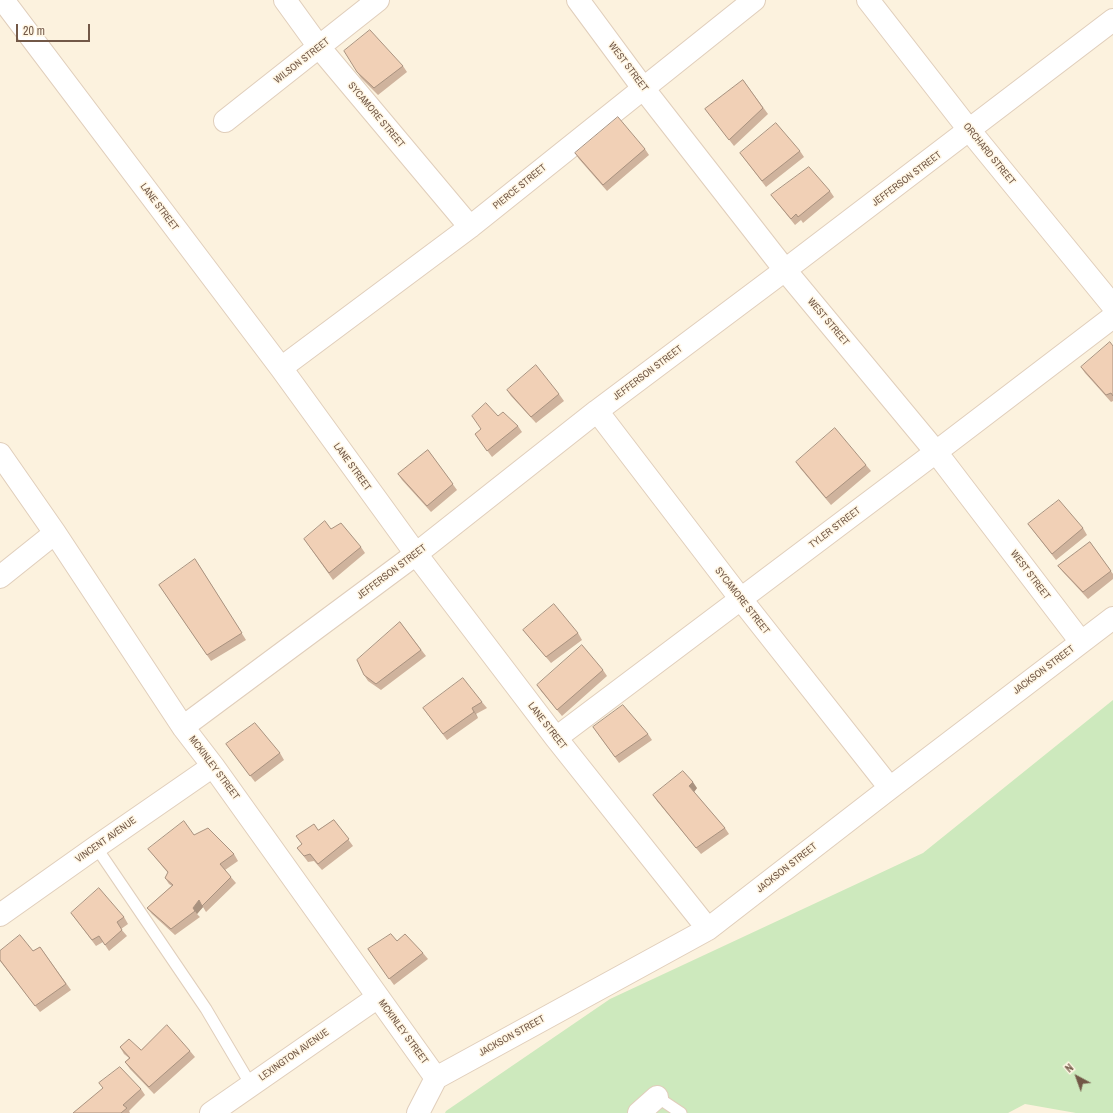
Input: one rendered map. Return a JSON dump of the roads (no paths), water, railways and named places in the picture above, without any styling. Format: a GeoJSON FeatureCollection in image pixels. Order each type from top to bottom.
{"type":"FeatureCollection","features":[{"type":"Feature","properties":{"kind":"street","name":"LANE STREET"},"geometry":{"type":"LineString","coordinates":[[3,0],[281,368],[416,554],[556,738],[708,929]]}},
{"type":"Feature","properties":{"kind":"street","name":"SYCAMORE STREET"},"geometry":{"type":"LineString","coordinates":[[285,0],[319,47],[470,227]]}},
{"type":"Feature","properties":{"kind":"street","name":"WILSON STREET"},"geometry":{"type":"LineString","coordinates":[[225,121],[378,0]]}},
{"type":"Feature","properties":{"kind":"street","name":"WEST STREET"},"geometry":{"type":"LineString","coordinates":[[578,0],[643,88],[785,270],[936,452],[1081,642]]}},
{"type":"Feature","properties":{"kind":"street","name":"PIERCE STREET"},"geometry":{"type":"LineString","coordinates":[[281,368],[470,227],[754,0]]}},
{"type":"Feature","properties":{"kind":"street","name":"ORCHARD STREET"},"geometry":{"type":"LineString","coordinates":[[868,0],[970,131],[1113,306]]}},
{"type":"Feature","properties":{"kind":"street","name":"JEFFERSON STREET"},"geometry":{"type":"LineString","coordinates":[[183,727],[416,554],[597,411],[970,131],[1113,20]]}},
{"type":"Feature","properties":{"kind":"street","name":"TYLER STREET"},"geometry":{"type":"LineString","coordinates":[[556,738],[1113,317]]}},
{"type":"Feature","properties":{"kind":"street","name":"SYCAMORE STREET"},"geometry":{"type":"LineString","coordinates":[[597,411],[740,598],[890,788]]}},
{"type":"Feature","properties":{"kind":"street","name":"MCKINLEY STREET"},"geometry":{"type":"LineString","coordinates":[[0,454],[55,533],[183,727],[213,766],[436,1078]]}},
{"type":"Feature","properties":{"kind":"street"},"geometry":{"type":"LineString","coordinates":[[0,576],[55,533]]}},
{"type":"Feature","properties":{"kind":"street","name":"JACKSON STREET"},"geometry":{"type":"LineString","coordinates":[[436,1078],[708,929],[1113,618]]}},
{"type":"Feature","properties":{"kind":"street","name":"VINCENT AVENUE"},"geometry":{"type":"LineString","coordinates":[[0,915],[213,766]]}},
{"type":"Feature","properties":{"kind":"street","name":"LEXINGTON AVENUE"},"geometry":{"type":"LineString","coordinates":[[211,1113],[378,997]]}},
{"type":"Feature","properties":{"kind":"street"},"geometry":{"type":"LineString","coordinates":[[418,1113],[436,1078]]}},
{"type":"Feature","properties":{"kind":"street"},"geometry":{"type":"LineString","coordinates":[[639,1113],[658,1097]]}},
{"type":"Feature","properties":{"kind":"lane"},"geometry":{"type":"LineString","coordinates":[[96,847],[206,1009],[251,1085]]}},
{"type":"Feature","properties":{"kind":"lane"},"geometry":{"type":"LineString","coordinates":[[658,1097],[681,1113]]}}]}
